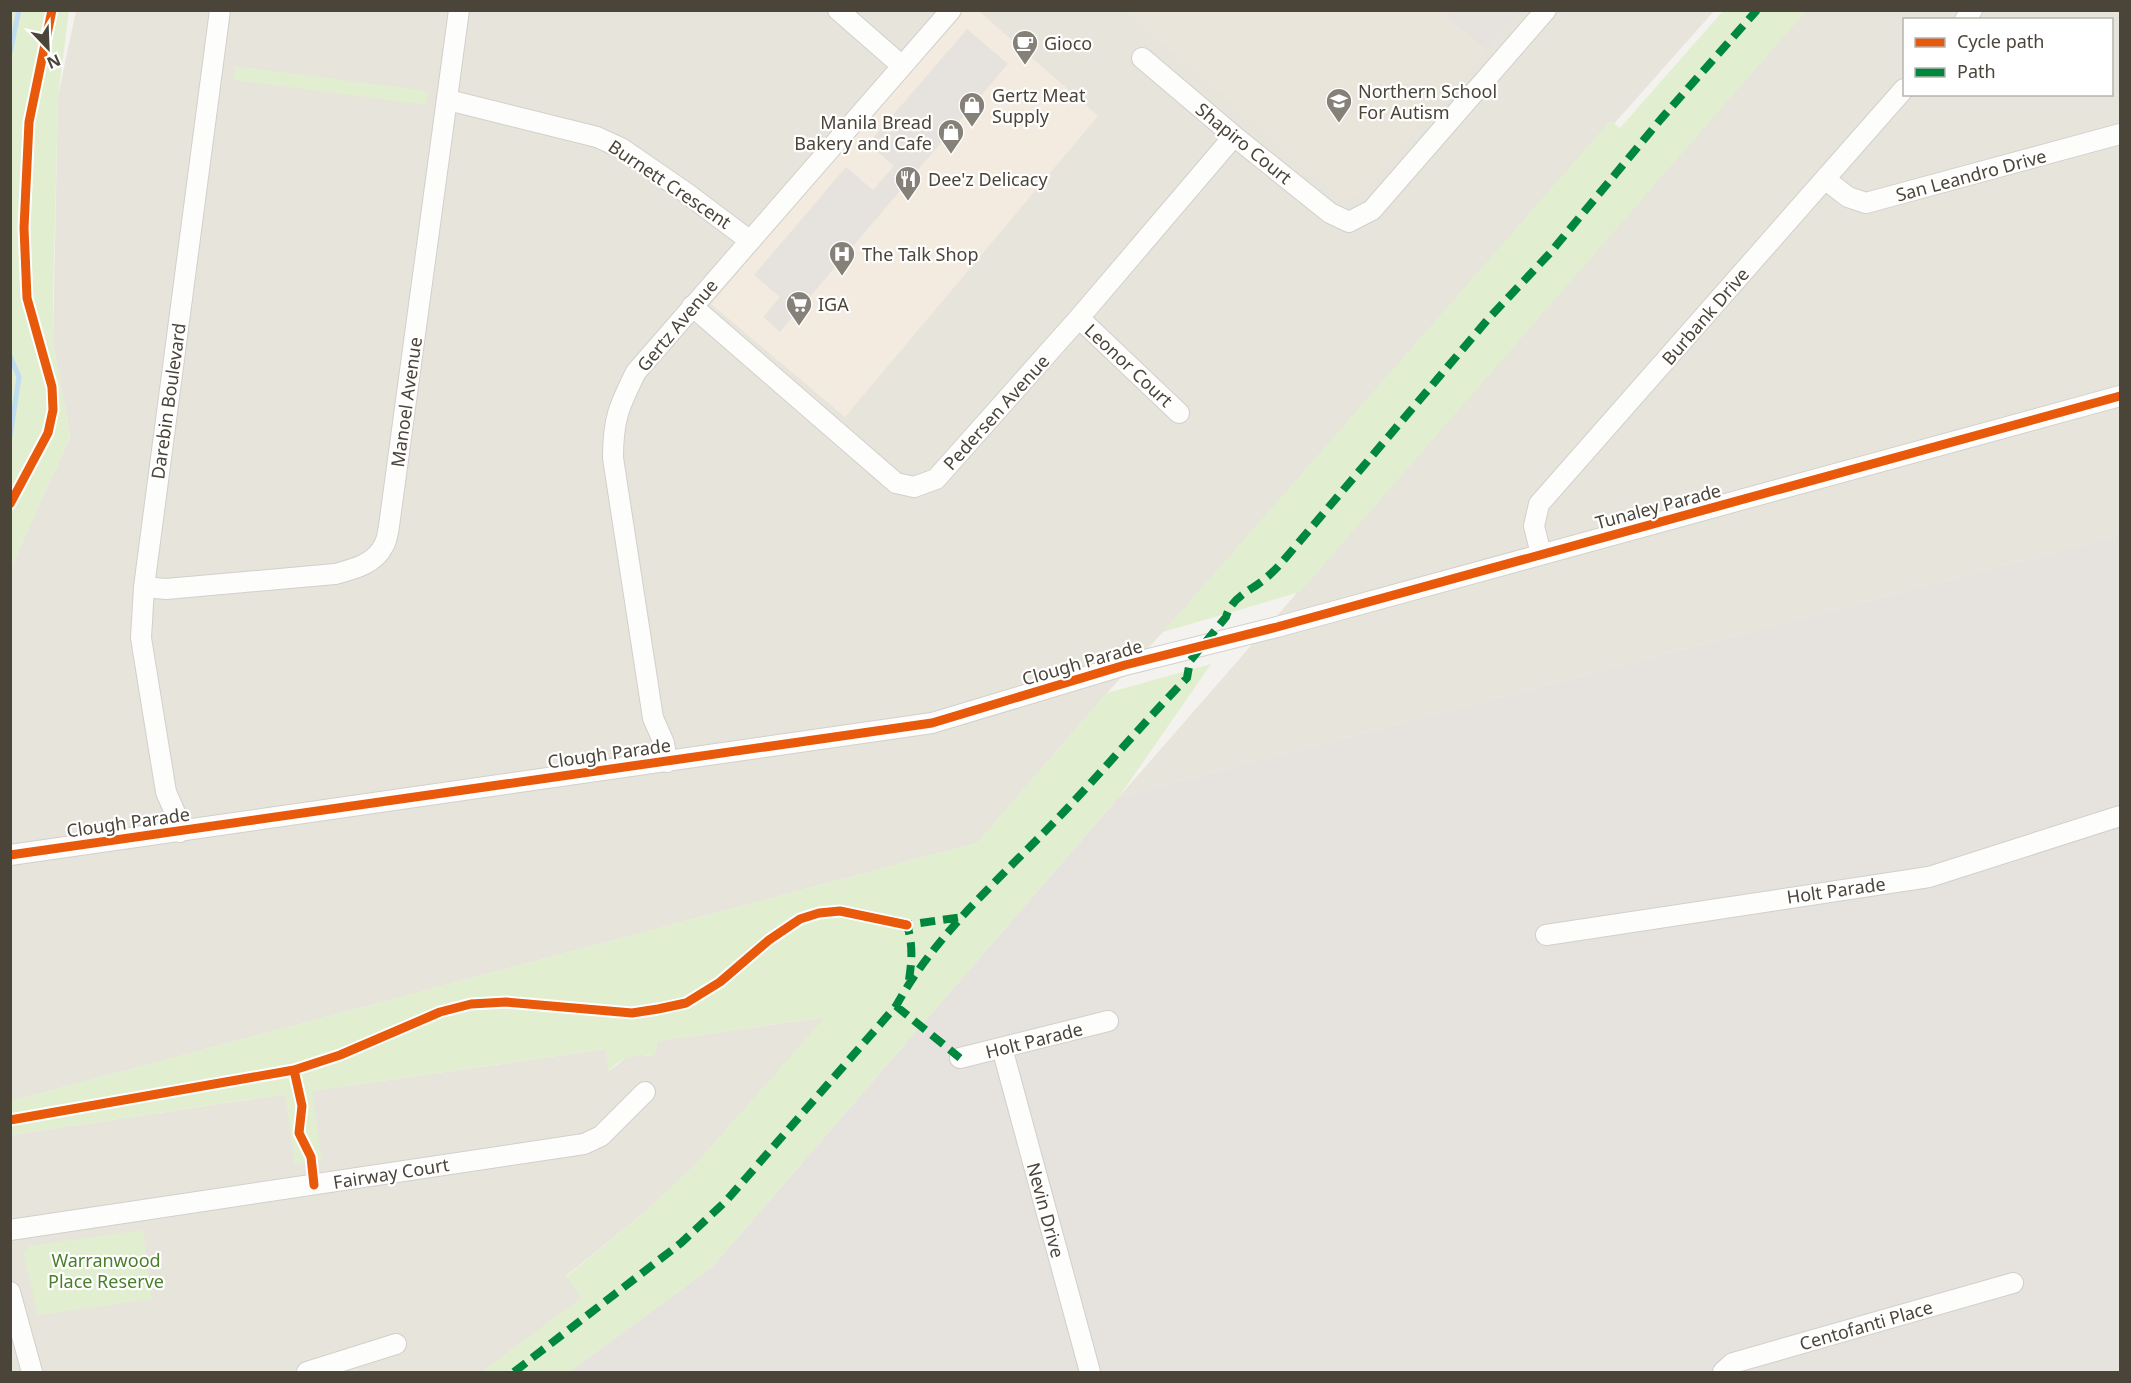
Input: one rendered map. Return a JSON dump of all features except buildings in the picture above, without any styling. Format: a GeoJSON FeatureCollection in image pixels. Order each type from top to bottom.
{"type":"FeatureCollection","features":[{"type":"Feature","properties":{"kind":"street","name":"Darebin Boulevard"},"geometry":{"type":"LineString","coordinates":[[172,833],[176,815],[166,792],[141,638],[144,587],[220,10]]}},
{"type":"Feature","properties":{"kind":"street","name":"Manoel Avenue"},"geometry":{"type":"LineString","coordinates":[[144,587],[166,589],[335,574],[358,568],[373,559],[385,545],[459,10]]}},
{"type":"Feature","properties":{"kind":"street"},"geometry":{"type":"LineString","coordinates":[[838,10],[901,65]]}},
{"type":"Feature","properties":{"kind":"street","name":"Gertz Avenue"},"geometry":{"type":"LineString","coordinates":[[659,763],[664,743],[653,718],[613,458],[613,431],[619,406],[636,372],[951,10]]}},
{"type":"Feature","properties":{"kind":"street","name":"Shapiro Court"},"geometry":{"type":"LineString","coordinates":[[1142,58],[1330,213],[1349,222],[1372,210],[1546,10]]}},
{"type":"Feature","properties":{"kind":"street","name":"Burbank Drive"},"geometry":{"type":"LineString","coordinates":[[1541,554],[1533,526],[1539,504],[1903,91]]}},
{"type":"Feature","properties":{"kind":"street","name":"Burnett Crescent"},"geometry":{"type":"LineString","coordinates":[[447,100],[597,136],[621,148],[749,240]]}},
{"type":"Feature","properties":{"kind":"street","name":"San Leandro Drive"},"geometry":{"type":"LineString","coordinates":[[1826,180],[1848,197],[1866,203],[2121,134]]}},
{"type":"Feature","properties":{"kind":"street","name":"Pedersen Avenue"},"geometry":{"type":"LineString","coordinates":[[692,306],[896,483],[914,487],[936,479],[1079,318],[1234,136]]}},
{"type":"Feature","properties":{"kind":"street","name":"Leonor Court"},"geometry":{"type":"LineString","coordinates":[[1079,318],[1179,412]]}},
{"type":"Feature","properties":{"kind":"street","name":"Tunaley Parade"},"geometry":{"type":"LineString","coordinates":[[1203,645],[2121,396]]}},
{"type":"Feature","properties":{"kind":"street","name":"Clough Parade"},"geometry":{"type":"LineString","coordinates":[[10,855],[933,723],[1125,665],[1203,645]]}},
{"type":"Feature","properties":{"kind":"street","name":"Holt Parade"},"geometry":{"type":"LineString","coordinates":[[1546,935],[1929,877],[2121,816]]}},
{"type":"Feature","properties":{"kind":"street","name":"Holt Parade"},"geometry":{"type":"LineString","coordinates":[[960,1058],[1108,1021]]}},
{"type":"Feature","properties":{"kind":"street","name":"Nevin Drive"},"geometry":{"type":"LineString","coordinates":[[1002,1048],[1090,1372]]}},
{"type":"Feature","properties":{"kind":"street","name":"Fairway Court"},"geometry":{"type":"LineString","coordinates":[[10,1230],[584,1144],[601,1136],[645,1092]]}},
{"type":"Feature","properties":{"kind":"street","name":"Centofanti Place"},"geometry":{"type":"LineString","coordinates":[[1723,1372],[1733,1363],[2013,1283]]}},
{"type":"Feature","properties":{"kind":"street"},"geometry":{"type":"LineString","coordinates":[[10,1292],[32,1372]]}},
{"type":"Feature","properties":{"kind":"street"},"geometry":{"type":"LineString","coordinates":[[307,1372],[396,1344]]}},
{"type":"Feature","properties":{"kind":"shaded area"},"geometry":{"type":"Polygon","coordinates":[[[76,11],[1714,11],[1107,693],[977,843],[11,1101],[11,567],[70,437],[53,341],[58,96],[76,11]]]}},
{"type":"Feature","properties":{"kind":"shaded area"},"geometry":{"type":"Polygon","coordinates":[[[961,11],[979,11],[1098,116],[845,417],[711,304],[961,11]]]}},
{"type":"Feature","properties":{"kind":"shaded area","name":"Northern School For Autism"},"geometry":{"type":"Polygon","coordinates":[[[1126,11],[1522,11],[1357,198],[1343,200],[1126,11]]]}},
{"type":"Feature","properties":{"kind":"shaded area"},"geometry":{"type":"Polygon","coordinates":[[[1452,11],[1522,11],[1487,50],[1447,17],[1452,11]]]}},
{"type":"Feature","properties":{"kind":"shaded area"},"geometry":{"type":"Polygon","coordinates":[[[1804,11],[2120,11],[2120,535],[1119,797],[1804,11]]]}},
{"type":"Feature","properties":{"kind":"shaded area"},"geometry":{"type":"Polygon","coordinates":[[[967,29],[1008,64],[780,332],[763,317],[780,297],[754,275],[846,167],[873,190],[894,166],[868,144],[967,29]]]}},
{"type":"Feature","properties":{"kind":"shaded area"},"geometry":{"type":"Polygon","coordinates":[[[2120,535],[2120,1372],[569,1372],[712,1267],[1119,797],[2120,535]]]}},
{"type":"Feature","properties":{"kind":"shaded area"},"geometry":{"type":"Polygon","coordinates":[[[826,1017],[694,1166],[646,1211],[566,1276],[582,1298],[482,1372],[11,1372],[11,1135],[286,1094],[295,1164],[321,1159],[311,1091],[606,1049],[609,1071],[627,1057],[654,1056],[658,1041],[826,1017]]]}},
{"type":"Feature","properties":{"kind":"green space"},"geometry":{"type":"Polygon","coordinates":[[[11,10],[69,11],[58,96],[53,341],[70,437],[11,567],[11,10]]]}},
{"type":"Feature","properties":{"kind":"green space"},"geometry":{"type":"Polygon","coordinates":[[[1723,11],[1806,11],[1300,592],[1163,632],[1610,121],[1620,128],[1723,11]]]}},
{"type":"Feature","properties":{"kind":"green space"},"geometry":{"type":"Polygon","coordinates":[[[235,66],[428,91],[426,105],[234,80],[235,66]]]}},
{"type":"Feature","properties":{"kind":"green space"},"geometry":{"type":"Polygon","coordinates":[[[1211,664],[1119,797],[712,1267],[569,1372],[482,1372],[582,1298],[566,1277],[646,1211],[694,1166],[825,1017],[658,1041],[654,1056],[629,1057],[608,1072],[605,1049],[312,1091],[322,1160],[295,1164],[285,1094],[11,1135],[11,1101],[977,843],[1107,693],[1211,664]]]}},
{"type":"Feature","properties":{"kind":"green space","name":"Warranwood Place Reserve"},"geometry":{"type":"Polygon","coordinates":[[[143,1230],[152,1299],[38,1315],[23,1253],[29,1246],[143,1230]]]}},
{"type":"Feature","properties":{"kind":"waterway"},"geometry":{"type":"LineString","coordinates":[[10,53],[19,10]]}},
{"type":"Feature","properties":{"kind":"waterway"},"geometry":{"type":"LineString","coordinates":[[10,356],[19,377],[10,437]]}},
{"type":"Feature","properties":{"kind":"marked path"},"geometry":{"type":"LineString","coordinates":[[514,1372],[681,1243],[726,1201],[896,1006],[912,979],[950,930],[1076,799],[1187,678],[1190,661],[1226,617],[1237,599],[1266,578],[1281,563],[1489,318],[1550,253],[1661,119],[1757,10]]}},
{"type":"Feature","properties":{"kind":"marked path"},"geometry":{"type":"LineString","coordinates":[[909,980],[911,952],[907,925],[962,917]]}},
{"type":"Feature","properties":{"kind":"marked path"},"geometry":{"type":"LineString","coordinates":[[896,1006],[960,1058]]}},
{"type":"Feature","properties":{"kind":"cycle path"},"geometry":{"type":"LineString","coordinates":[[10,504],[48,433],[53,410],[52,387],[27,298],[24,228],[29,122],[52,10]]}},
{"type":"Feature","properties":{"kind":"cycle path"},"geometry":{"type":"LineString","coordinates":[[10,855],[932,723],[1125,665],[1277,627],[2120,396]]}},
{"type":"Feature","properties":{"kind":"cycle path"},"geometry":{"type":"LineString","coordinates":[[10,1120],[294,1070],[340,1055],[440,1012],[471,1004],[506,1002],[632,1013],[686,1003],[720,982],[769,940],[800,919],[819,913],[840,911],[907,925]]}},
{"type":"Feature","properties":{"kind":"cycle path"},"geometry":{"type":"LineString","coordinates":[[294,1070],[302,1106],[299,1133],[311,1157],[314,1185]]}},
{"type":"Feature","properties":{"kind":"place","name":"Gioco"},"geometry":{"type":"Point","coordinates":[1025,66]}},
{"type":"Feature","properties":{"kind":"place","name":"Northern School For Autism"},"geometry":{"type":"Point","coordinates":[1339,124]}},
{"type":"Feature","properties":{"kind":"place","name":"Gertz Meat Supply"},"geometry":{"type":"Point","coordinates":[972,128]}},
{"type":"Feature","properties":{"kind":"place","name":"Manila Bread Bakery and Cafe"},"geometry":{"type":"Point","coordinates":[951,155]}},
{"type":"Feature","properties":{"kind":"place","name":"Dee'z Delicacy"},"geometry":{"type":"Point","coordinates":[908,202]}},
{"type":"Feature","properties":{"kind":"place","name":"The Talk Shop"},"geometry":{"type":"Point","coordinates":[842,277]}},
{"type":"Feature","properties":{"kind":"place","name":"IGA"},"geometry":{"type":"Point","coordinates":[799,327]}}]}
